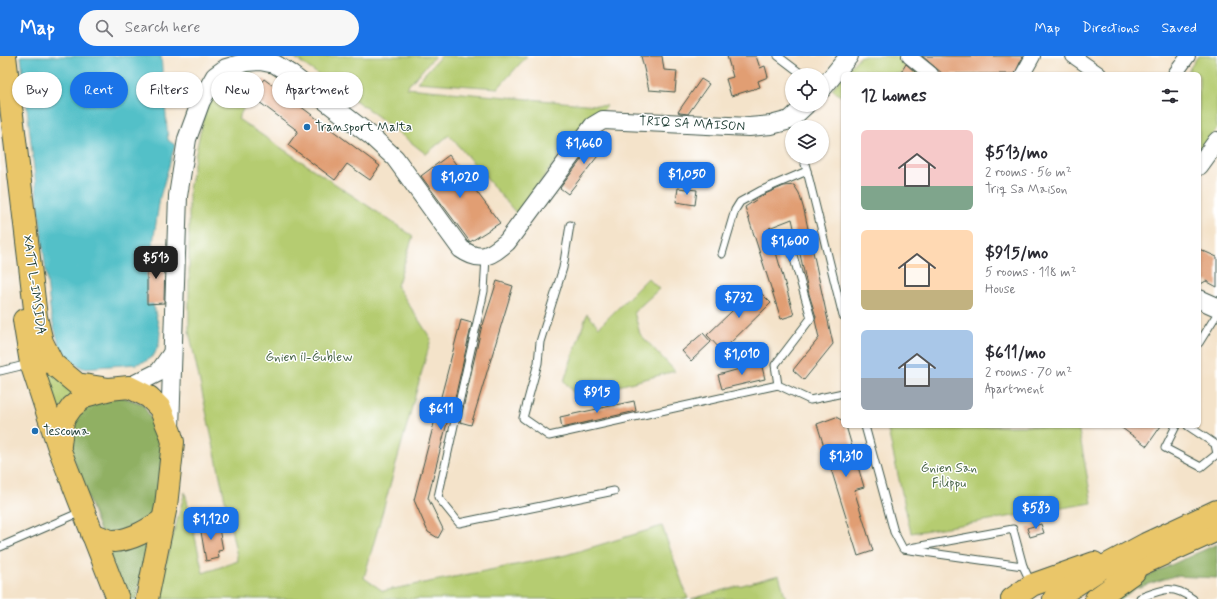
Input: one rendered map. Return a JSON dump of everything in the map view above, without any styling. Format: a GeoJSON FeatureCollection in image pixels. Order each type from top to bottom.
{"type":"FeatureCollection","features":[{"type":"Feature","properties":{"kind":"highway","name":"XATT L-IMSIDA"},"geometry":{"type":"LineString","coordinates":[[5,56],[36,317],[42,342],[52,364],[77,384],[119,388],[149,397],[160,408],[173,442],[166,506],[147,599]]}},
{"type":"Feature","properties":{"kind":"highway","name":"XATT L-IMSIDA"},"geometry":{"type":"LineString","coordinates":[[0,129],[16,270],[31,363],[59,448],[118,599]]}},
{"type":"Feature","properties":{"kind":"highway"},"geometry":{"type":"LineString","coordinates":[[59,448],[63,420],[72,407],[85,396],[119,388]]}},
{"type":"Feature","properties":{"kind":"highway"},"geometry":{"type":"LineString","coordinates":[[1079,599],[1150,551],[1217,511]]}},
{"type":"Feature","properties":{"kind":"highway"},"geometry":{"type":"LineString","coordinates":[[92,534],[113,541],[148,531],[163,520]]}},
{"type":"Feature","properties":{"kind":"highway"},"geometry":{"type":"LineString","coordinates":[[1054,599],[1103,567],[1217,530]]}},
{"type":"Feature","properties":{"kind":"highway"},"geometry":{"type":"LineString","coordinates":[[1012,599],[1028,575],[1150,551]]}},
{"type":"Feature","properties":{"kind":"highway"},"geometry":{"type":"LineString","coordinates":[[1096,599],[1150,551]]}},
{"type":"Feature","properties":{"kind":"street"},"geometry":{"type":"LineString","coordinates":[[829,80],[849,56]]}},
{"type":"Feature","properties":{"kind":"street"},"geometry":{"type":"LineString","coordinates":[[909,56],[929,72]]}},
{"type":"Feature","properties":{"kind":"street"},"geometry":{"type":"LineString","coordinates":[[1024,72],[1034,56]]}},
{"type":"Feature","properties":{"kind":"street"},"geometry":{"type":"LineString","coordinates":[[1073,56],[1096,72]]}},
{"type":"Feature","properties":{"kind":"street"},"geometry":{"type":"LineString","coordinates":[[1176,72],[1188,56]]}},
{"type":"Feature","properties":{"kind":"street"},"geometry":{"type":"LineString","coordinates":[[170,432],[178,196],[187,139],[201,101],[215,76],[226,68],[247,59],[275,64],[289,73],[370,135],[395,158],[461,249],[470,256],[486,257]]}},
{"type":"Feature","properties":{"kind":"street","name":"TRIQ SA MAISON"},"geometry":{"type":"LineString","coordinates":[[794,120],[800,112]]}},
{"type":"Feature","properties":{"kind":"street","name":"TRIQ SA MAISON"},"geometry":{"type":"LineString","coordinates":[[486,257],[507,242],[593,126],[603,120],[749,127],[785,124]]}},
{"type":"Feature","properties":{"kind":"street"},"geometry":{"type":"LineString","coordinates":[[1201,163],[1217,141]]}},
{"type":"Feature","properties":{"kind":"street"},"geometry":{"type":"LineString","coordinates":[[1201,300],[1217,306]]}},
{"type":"Feature","properties":{"kind":"street"},"geometry":{"type":"LineString","coordinates":[[119,388],[159,372],[172,355]]}},
{"type":"Feature","properties":{"kind":"lane"},"geometry":{"type":"LineString","coordinates":[[778,56],[794,68]]}},
{"type":"Feature","properties":{"kind":"lane"},"geometry":{"type":"LineString","coordinates":[[804,164],[841,308]]}},
{"type":"Feature","properties":{"kind":"lane"},"geometry":{"type":"LineString","coordinates":[[722,254],[735,210],[740,202],[760,191],[807,171]]}},
{"type":"Feature","properties":{"kind":"lane"},"geometry":{"type":"LineString","coordinates":[[570,225],[563,268],[540,342],[538,363],[523,418],[549,436],[778,385],[810,400],[841,393]]}},
{"type":"Feature","properties":{"kind":"lane"},"geometry":{"type":"LineString","coordinates":[[778,385],[775,365],[811,318],[788,238]]}},
{"type":"Feature","properties":{"kind":"lane"},"geometry":{"type":"LineString","coordinates":[[486,257],[484,290],[438,496],[460,523],[614,490]]}},
{"type":"Feature","properties":{"kind":"lane"},"geometry":{"type":"LineString","coordinates":[[1201,340],[1217,314]]}},
{"type":"Feature","properties":{"kind":"lane"},"geometry":{"type":"LineString","coordinates":[[0,371],[31,363]]}},
{"type":"Feature","properties":{"kind":"lane"},"geometry":{"type":"LineString","coordinates":[[866,428],[894,532],[904,549],[1028,575],[1013,529],[904,549]]}},
{"type":"Feature","properties":{"kind":"lane"},"geometry":{"type":"LineString","coordinates":[[1175,428],[1165,448],[1201,467],[1217,454],[1215,444],[1191,428]]}},
{"type":"Feature","properties":{"kind":"lane"},"geometry":{"type":"LineString","coordinates":[[0,547],[83,511]]}},
{"type":"Feature","properties":{"kind":"lane"},"geometry":{"type":"LineString","coordinates":[[1140,599],[1165,590],[1174,589],[1183,592],[1193,599]]}},
{"type":"Feature","properties":{"kind":"green space"},"geometry":{"type":"Polygon","coordinates":[[[292,56],[435,56],[406,88],[607,106],[597,117],[584,122],[517,214],[449,135],[426,154],[363,106],[363,72],[315,72],[292,56]]]}},
{"type":"Feature","properties":{"kind":"green space"},"geometry":{"type":"Polygon","coordinates":[[[441,56],[527,56],[498,88],[417,82],[441,56]]]}},
{"type":"Feature","properties":{"kind":"green space"},"geometry":{"type":"Polygon","coordinates":[[[860,56],[901,56],[921,72],[846,72],[860,56]]]}},
{"type":"Feature","properties":{"kind":"green space"},"geometry":{"type":"Polygon","coordinates":[[[1198,56],[1217,56],[1217,128],[1201,152],[1201,72],[1187,72],[1198,56]]]}},
{"type":"Feature","properties":{"kind":"green space","name":"Ġnien il-Ġublew"},"geometry":{"type":"Polygon","coordinates":[[[250,68],[252,72],[241,72],[250,68]]]}},
{"type":"Feature","properties":{"kind":"green space"},"geometry":{"type":"Polygon","coordinates":[[[841,78],[841,96],[832,89],[841,78]]]}},
{"type":"Feature","properties":{"kind":"green space","name":"Ġnien il-Ġublew"},"geometry":{"type":"Polygon","coordinates":[[[211,93],[211,108],[244,108],[238,119],[413,236],[397,286],[431,339],[364,578],[383,591],[566,555],[662,526],[688,599],[158,599],[160,583],[185,492],[203,573],[238,561],[189,331],[189,190],[199,137],[211,93]]]}},
{"type":"Feature","properties":{"kind":"green space"},"geometry":{"type":"Polygon","coordinates":[[[648,278],[659,289],[634,312],[640,334],[675,371],[577,397],[564,381],[587,314],[599,327],[648,278]]]}},
{"type":"Feature","properties":{"kind":"green space"},"geometry":{"type":"Polygon","coordinates":[[[42,355],[77,393],[59,410],[42,355]]]}},
{"type":"Feature","properties":{"kind":"green space"},"geometry":{"type":"Polygon","coordinates":[[[120,396],[143,404],[164,443],[163,459],[137,599],[125,599],[66,439],[77,411],[87,402],[120,396]]]}},
{"type":"Feature","properties":{"kind":"green space","name":"Ġnien San Filippu"},"geometry":{"type":"Polygon","coordinates":[[[887,428],[1078,428],[1092,503],[911,533],[887,428]]]}},
{"type":"Feature","properties":{"kind":"green space"},"geometry":{"type":"Polygon","coordinates":[[[1217,544],[1217,578],[1174,576],[1136,588],[1122,599],[1103,599],[1118,589],[1217,544]]]}},
{"type":"Feature","properties":{"kind":"green space"},"geometry":{"type":"Polygon","coordinates":[[[779,575],[786,599],[691,599],[779,575]]]}},
{"type":"Feature","properties":{"kind":"water"},"geometry":{"type":"Polygon","coordinates":[[[21,56],[161,56],[162,72],[136,72],[136,108],[165,108],[168,140],[175,145],[160,197],[151,256],[147,256],[147,303],[153,304],[160,332],[159,344],[154,355],[146,361],[136,364],[83,368],[66,359],[62,355],[51,316],[27,108],[62,108],[62,72],[23,72],[21,56]]]}},
{"type":"Feature","properties":{"kind":"building"},"geometry":{"type":"Polygon","coordinates":[[[641,56],[662,56],[664,70],[677,71],[675,92],[649,90],[641,56]]]}},
{"type":"Feature","properties":{"kind":"building"},"geometry":{"type":"Polygon","coordinates":[[[727,56],[756,56],[760,68],[765,66],[768,77],[758,81],[760,87],[731,96],[726,79],[733,77],[727,56]]]}},
{"type":"Feature","properties":{"kind":"building"},"geometry":{"type":"Polygon","coordinates":[[[922,56],[1023,56],[1016,72],[941,72],[922,56]]]}},
{"type":"Feature","properties":{"kind":"building"},"geometry":{"type":"Polygon","coordinates":[[[906,64],[915,72],[901,72],[906,64]]]}},
{"type":"Feature","properties":{"kind":"building","name":"Transport Malta"},"geometry":{"type":"Polygon","coordinates":[[[264,79],[272,85],[272,108],[303,108],[380,166],[370,180],[347,164],[335,180],[288,145],[298,131],[264,106],[264,79]]]}},
{"type":"Feature","properties":{"kind":"building"},"geometry":{"type":"Polygon","coordinates":[[[701,79],[709,84],[688,114],[678,112],[701,79]]]}},
{"type":"Feature","properties":{"kind":"building"},"geometry":{"type":"Polygon","coordinates":[[[599,136],[608,143],[568,194],[560,188],[599,136]]]}},
{"type":"Feature","properties":{"kind":"building"},"geometry":{"type":"Polygon","coordinates":[[[449,155],[500,223],[470,242],[421,176],[449,155]]]}},
{"type":"Feature","properties":{"kind":"building"},"geometry":{"type":"Polygon","coordinates":[[[794,185],[799,193],[804,210],[833,344],[804,380],[793,370],[819,338],[815,320],[816,317],[809,294],[792,219],[769,228],[794,315],[781,319],[745,207],[765,194],[784,186],[794,185]]]}},
{"type":"Feature","properties":{"kind":"building"},"geometry":{"type":"Polygon","coordinates":[[[678,188],[697,190],[695,205],[676,202],[678,188]]]}},
{"type":"Feature","properties":{"kind":"building"},"geometry":{"type":"Polygon","coordinates":[[[1201,250],[1217,257],[1217,287],[1206,281],[1201,284],[1201,250]]]}},
{"type":"Feature","properties":{"kind":"building"},"geometry":{"type":"Polygon","coordinates":[[[147,256],[165,256],[164,303],[147,304],[147,256]]]}},
{"type":"Feature","properties":{"kind":"building"},"geometry":{"type":"Polygon","coordinates":[[[497,281],[513,286],[471,425],[460,422],[482,325],[497,281]]]}},
{"type":"Feature","properties":{"kind":"building"},"geometry":{"type":"Polygon","coordinates":[[[756,288],[771,303],[722,351],[707,335],[756,288]]]}},
{"type":"Feature","properties":{"kind":"building"},"geometry":{"type":"Polygon","coordinates":[[[461,320],[472,323],[450,420],[448,419],[428,498],[443,529],[438,538],[428,532],[414,500],[461,320]]]}},
{"type":"Feature","properties":{"kind":"building"},"geometry":{"type":"Polygon","coordinates":[[[703,333],[711,342],[691,361],[682,351],[703,333]]]}},
{"type":"Feature","properties":{"kind":"building"},"geometry":{"type":"Polygon","coordinates":[[[761,363],[765,379],[722,389],[718,375],[761,363]]]}},
{"type":"Feature","properties":{"kind":"building"},"geometry":{"type":"Polygon","coordinates":[[[634,401],[636,411],[562,428],[560,417],[634,401]]]}},
{"type":"Feature","properties":{"kind":"building"},"geometry":{"type":"Polygon","coordinates":[[[836,417],[841,420],[841,428],[847,428],[864,487],[854,490],[873,551],[858,556],[817,424],[836,417]]]}},
{"type":"Feature","properties":{"kind":"building"},"geometry":{"type":"Polygon","coordinates":[[[1122,428],[1160,428],[1147,446],[1122,428]]]}},
{"type":"Feature","properties":{"kind":"building"},"geometry":{"type":"Polygon","coordinates":[[[218,523],[223,550],[218,551],[219,558],[206,561],[200,526],[218,523]]]}},
{"type":"Feature","properties":{"kind":"building"},"geometry":{"type":"Polygon","coordinates":[[[1041,524],[1044,533],[1030,537],[1027,528],[1041,524]]]}},
{"type":"Feature","properties":{"kind":"place","name":"Transport Malta"},"geometry":{"type":"Point","coordinates":[307,127]}},
{"type":"Feature","properties":{"kind":"place","name":"Tescoma"},"geometry":{"type":"Point","coordinates":[35,431]}}]}
